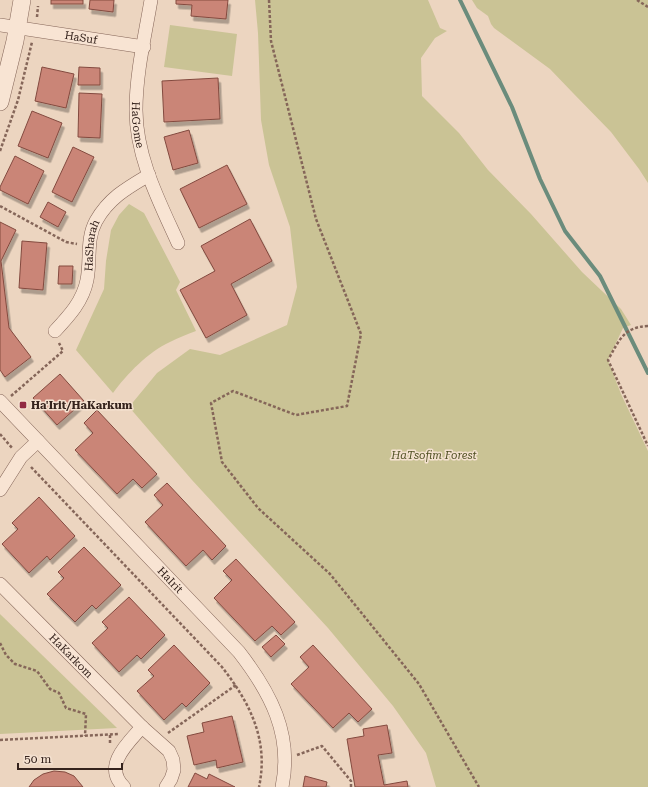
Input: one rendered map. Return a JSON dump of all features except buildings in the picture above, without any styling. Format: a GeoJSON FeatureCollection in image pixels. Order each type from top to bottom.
{"type":"FeatureCollection","features":[{"type":"Feature","properties":{"kind":"street"},"geometry":{"type":"LineString","coordinates":[[0,102],[18,27],[22,0]]}},
{"type":"Feature","properties":{"kind":"street","name":"HaGome"},"geometry":{"type":"LineString","coordinates":[[151,0],[136,110],[138,136],[149,175],[178,243]]}},
{"type":"Feature","properties":{"kind":"street","name":"HaSuf"},"geometry":{"type":"LineString","coordinates":[[0,25],[144,47]]}},
{"type":"Feature","properties":{"kind":"street","name":"HaSharah"},"geometry":{"type":"LineString","coordinates":[[55,331],[74,310],[82,294],[87,280],[89,246],[96,222],[105,208],[116,196],[149,175]]}},
{"type":"Feature","properties":{"kind":"street","name":"HaIrit"},"geometry":{"type":"LineString","coordinates":[[1,403],[239,652],[254,672],[267,693],[277,715],[283,737],[285,758],[282,787]]}},
{"type":"Feature","properties":{"kind":"street"},"geometry":{"type":"LineString","coordinates":[[0,490],[21,457],[38,441]]}},
{"type":"Feature","properties":{"kind":"street","name":"HaKarkom"},"geometry":{"type":"LineString","coordinates":[[0,584],[140,730],[157,740],[169,751],[173,760],[174,770],[166,787]]}},
{"type":"Feature","properties":{"kind":"street"},"geometry":{"type":"LineString","coordinates":[[124,787],[117,777],[116,767],[118,757],[123,748],[140,730]]}},
{"type":"Feature","properties":{"kind":"path"},"geometry":{"type":"LineString","coordinates":[[268,0],[271,41],[316,219],[361,334],[347,406],[296,415],[233,391],[211,403],[222,462],[258,508],[330,574],[419,684],[479,787]]}},
{"type":"Feature","properties":{"kind":"path"},"geometry":{"type":"LineString","coordinates":[[637,0],[648,7]]}},
{"type":"Feature","properties":{"kind":"path"},"geometry":{"type":"LineString","coordinates":[[0,206],[66,242],[89,246]]}},
{"type":"Feature","properties":{"kind":"path"},"geometry":{"type":"LineString","coordinates":[[648,326],[639,326],[622,335],[608,360],[648,446]]}},
{"type":"Feature","properties":{"kind":"path"},"geometry":{"type":"LineString","coordinates":[[1,403],[63,351],[55,331]]}},
{"type":"Feature","properties":{"kind":"path"},"geometry":{"type":"LineString","coordinates":[[0,434],[222,667],[236,685],[250,710],[260,741],[262,759],[259,787]]}},
{"type":"Feature","properties":{"kind":"path"},"geometry":{"type":"LineString","coordinates":[[0,643],[6,655],[15,664],[36,671],[50,689],[59,693],[66,708],[86,714],[86,736]]}},
{"type":"Feature","properties":{"kind":"path"},"geometry":{"type":"LineString","coordinates":[[157,740],[236,685]]}},
{"type":"Feature","properties":{"kind":"path"},"geometry":{"type":"LineString","coordinates":[[0,740],[86,736],[140,730]]}},
{"type":"Feature","properties":{"kind":"path"},"geometry":{"type":"LineString","coordinates":[[285,758],[322,746],[351,781],[351,787]]}},
{"type":"Feature","properties":{"kind":"green space","name":"HaTsofim Forest"},"geometry":{"type":"Polygon","coordinates":[[[255,0],[428,0],[440,28],[447,31],[435,38],[421,58],[422,96],[459,133],[488,170],[531,214],[582,272],[621,309],[631,325],[623,328],[608,360],[621,394],[648,451],[648,787],[436,787],[426,753],[393,706],[328,628],[192,480],[129,407],[157,373],[190,349],[220,355],[287,325],[297,287],[290,227],[269,165],[261,120],[258,33],[255,0]]]}},
{"type":"Feature","properties":{"kind":"green space"},"geometry":{"type":"Polygon","coordinates":[[[472,0],[648,0],[648,183],[611,132],[550,69],[494,28],[488,16],[477,8],[472,0]]]}},
{"type":"Feature","properties":{"kind":"green space"},"geometry":{"type":"Polygon","coordinates":[[[170,25],[237,34],[232,76],[164,67],[170,25]]]}},
{"type":"Feature","properties":{"kind":"green space"},"geometry":{"type":"Polygon","coordinates":[[[129,204],[144,213],[180,282],[176,290],[196,331],[162,346],[131,371],[113,393],[76,350],[104,289],[106,261],[111,230],[119,215],[129,204]]]}},
{"type":"Feature","properties":{"kind":"green space"},"geometry":{"type":"Polygon","coordinates":[[[0,614],[117,728],[0,734],[0,614]]]}},
{"type":"Feature","properties":{"kind":"waterway"},"geometry":{"type":"LineString","coordinates":[[460,0],[512,107],[540,179],[565,231],[600,276],[648,373]]}},
{"type":"Feature","properties":{"kind":"place","name":"Ha'Irit/HaKarkum"},"geometry":{"type":"Point","coordinates":[23,405]}}]}
